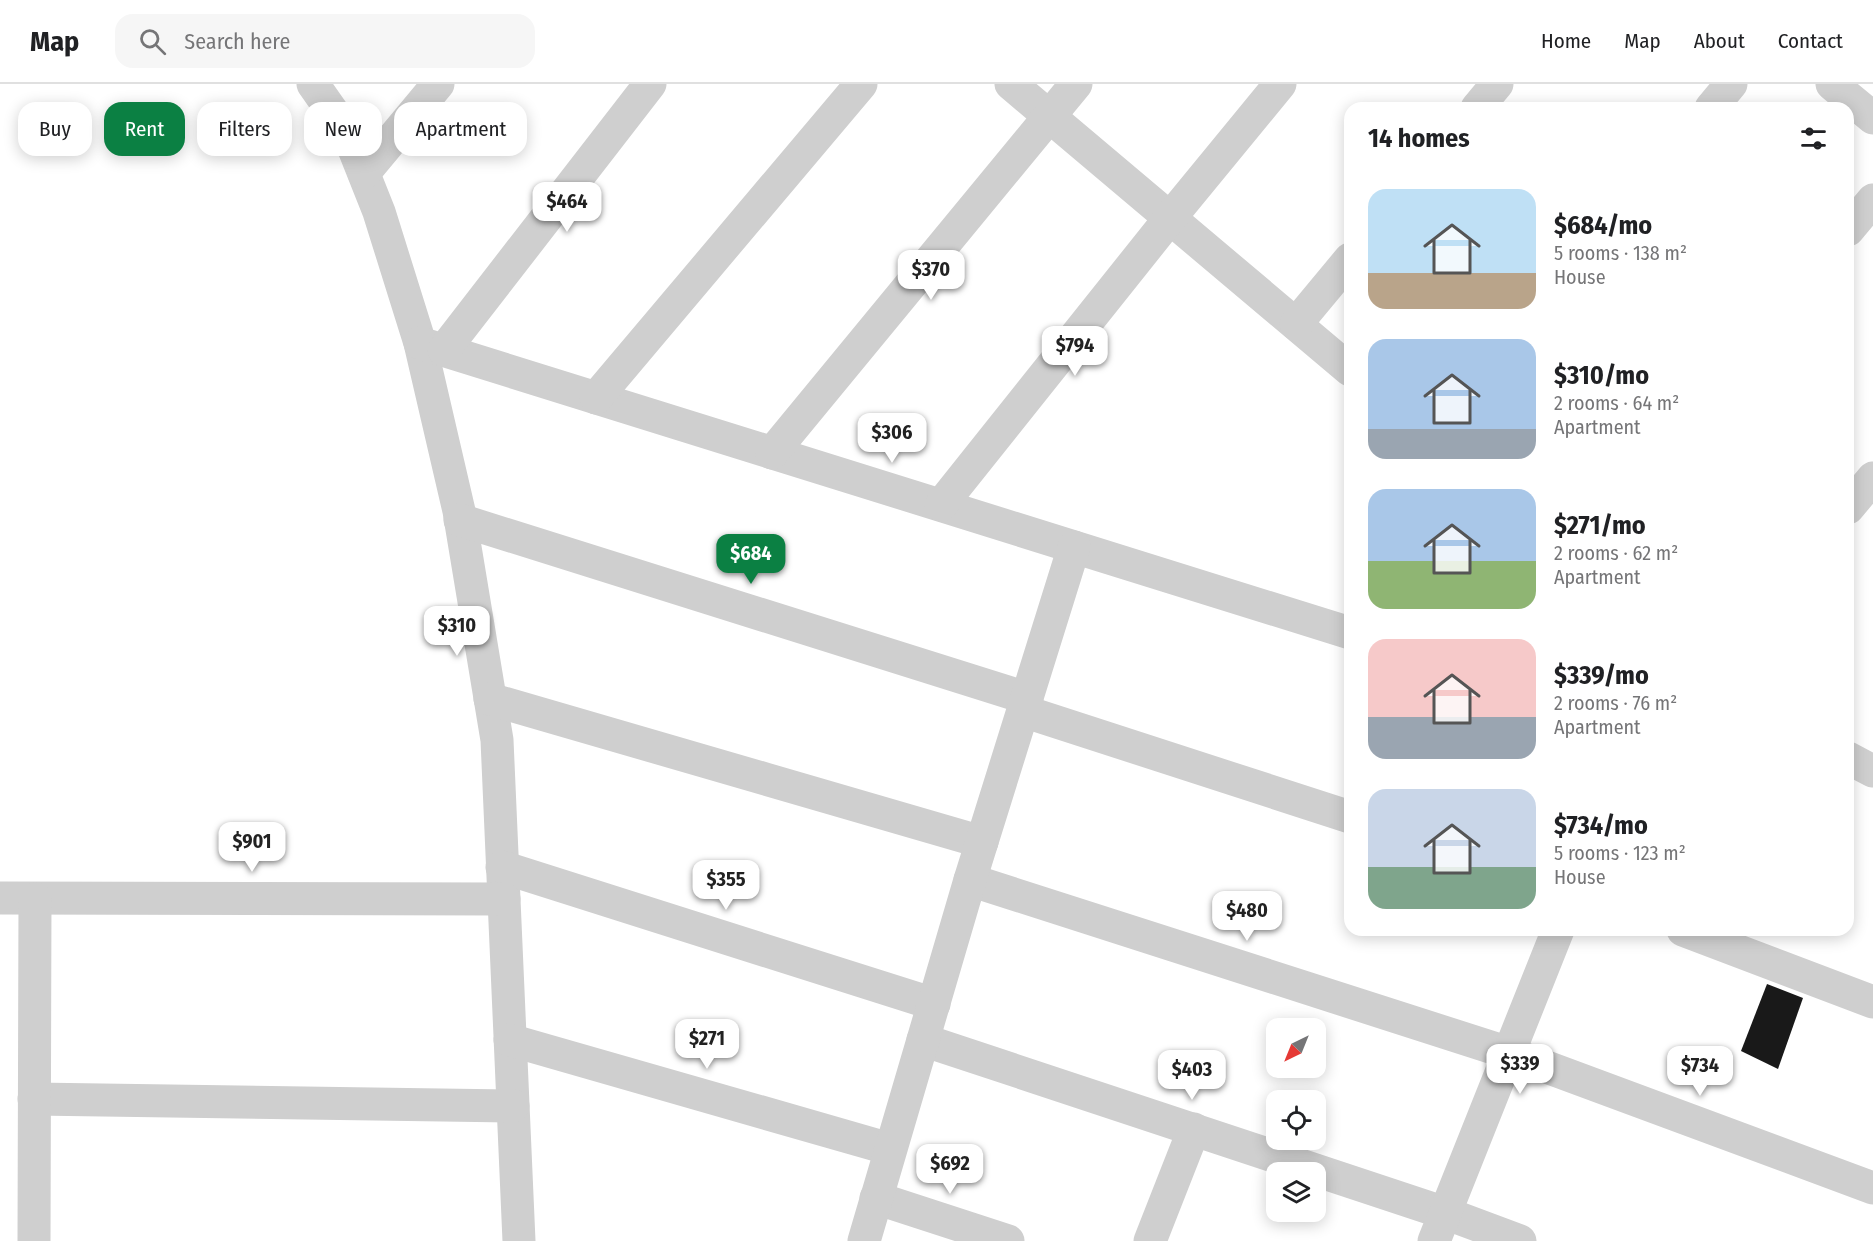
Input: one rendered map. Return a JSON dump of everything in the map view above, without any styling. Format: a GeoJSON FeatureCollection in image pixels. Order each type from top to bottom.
{"type":"FeatureCollection","features":[{"type":"Feature","properties":{"kind":"street"},"geometry":{"type":"LineString","coordinates":[[313,84],[348,134],[432,347],[496,740],[519,1241]]}},
{"type":"Feature","properties":{"kind":"street"},"geometry":{"type":"LineString","coordinates":[[364,173],[438,84]]}},
{"type":"Feature","properties":{"kind":"street"},"geometry":{"type":"LineString","coordinates":[[432,347],[650,84]]}},
{"type":"Feature","properties":{"kind":"street"},"geometry":{"type":"LineString","coordinates":[[596,398],[861,84]]}},
{"type":"Feature","properties":{"kind":"street"},"geometry":{"type":"LineString","coordinates":[[1011,84],[1344,364]]}},
{"type":"Feature","properties":{"kind":"street"},"geometry":{"type":"LineString","coordinates":[[772,453],[1076,84]]}},
{"type":"Feature","properties":{"kind":"street"},"geometry":{"type":"LineString","coordinates":[[941,506],[1170,218],[1280,84]]}},
{"type":"Feature","properties":{"kind":"street"},"geometry":{"type":"LineString","coordinates":[[1482,102],[1497,84]]}},
{"type":"Feature","properties":{"kind":"street"},"geometry":{"type":"LineString","coordinates":[[1716,102],[1731,84]]}},
{"type":"Feature","properties":{"kind":"street"},"geometry":{"type":"LineString","coordinates":[[1832,84],[1854,102]]}},
{"type":"Feature","properties":{"kind":"street"},"geometry":{"type":"LineString","coordinates":[[1854,102],[1873,118]]}},
{"type":"Feature","properties":{"kind":"street"},"geometry":{"type":"LineString","coordinates":[[1854,223],[1873,200]]}},
{"type":"Feature","properties":{"kind":"street"},"geometry":{"type":"LineString","coordinates":[[1296,324],[1344,266]]}},
{"type":"Feature","properties":{"kind":"street"},"geometry":{"type":"LineString","coordinates":[[432,347],[1344,631]]}},
{"type":"Feature","properties":{"kind":"street"},"geometry":{"type":"LineString","coordinates":[[1854,501],[1873,478]]}},
{"type":"Feature","properties":{"kind":"street"},"geometry":{"type":"LineString","coordinates":[[460,520],[1025,704],[1344,815]]}},
{"type":"Feature","properties":{"kind":"street"},"geometry":{"type":"LineString","coordinates":[[864,1241],[970,880],[1074,547]]}},
{"type":"Feature","properties":{"kind":"street"},"geometry":{"type":"LineString","coordinates":[[490,699],[982,842]]}},
{"type":"Feature","properties":{"kind":"street"},"geometry":{"type":"LineString","coordinates":[[970,880],[1509,1053],[1873,1188]]}},
{"type":"Feature","properties":{"kind":"street"},"geometry":{"type":"LineString","coordinates":[[0,898],[35,899],[503,883],[934,1004]]}},
{"type":"Feature","properties":{"kind":"street"},"geometry":{"type":"LineString","coordinates":[[33,1241],[35,899]]}},
{"type":"Feature","properties":{"kind":"street"},"geometry":{"type":"LineString","coordinates":[[1440,1227],[1556,936]]}},
{"type":"Feature","properties":{"kind":"street"},"geometry":{"type":"LineString","coordinates":[[1699,936],[1873,1002]]}},
{"type":"Feature","properties":{"kind":"street"},"geometry":{"type":"LineString","coordinates":[[510,1040],[890,1149]]}},
{"type":"Feature","properties":{"kind":"street"},"geometry":{"type":"LineString","coordinates":[[923,1040],[1194,1129],[1440,1227],[1520,1241]]}},
{"type":"Feature","properties":{"kind":"street"},"geometry":{"type":"LineString","coordinates":[[34,1099],[513,1106]]}},
{"type":"Feature","properties":{"kind":"street"},"geometry":{"type":"LineString","coordinates":[[1150,1241],[1194,1129]]}},
{"type":"Feature","properties":{"kind":"street"},"geometry":{"type":"LineString","coordinates":[[876,1198],[1008,1241]]}},
{"type":"Feature","properties":{"kind":"building"},"geometry":{"type":"Polygon","coordinates":[[[1767,984],[1803,998],[1778,1069],[1741,1051],[1767,984]]]}}]}
